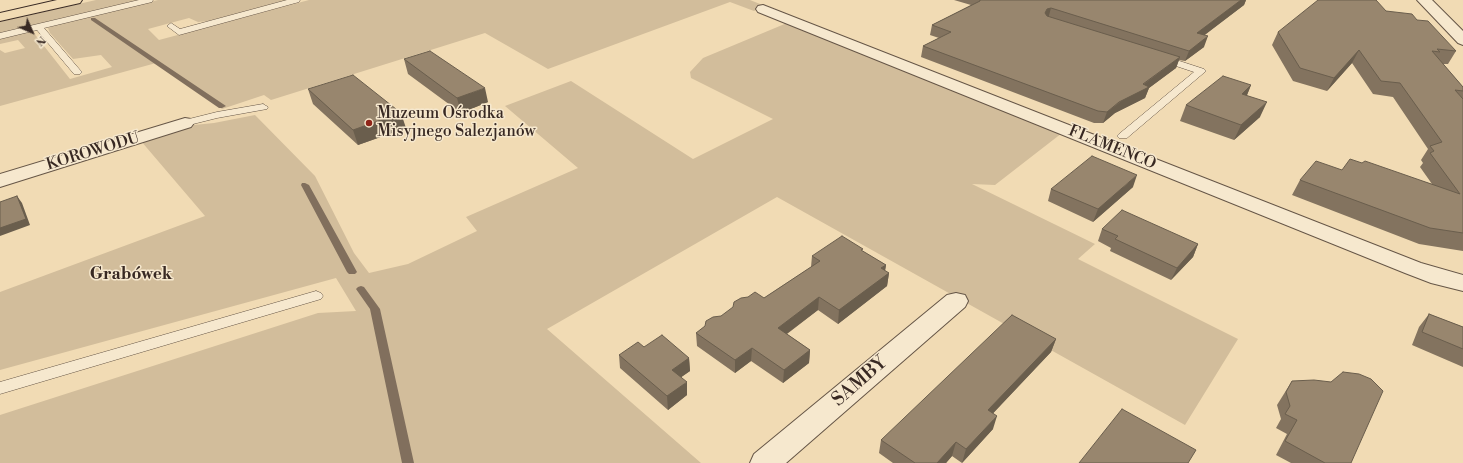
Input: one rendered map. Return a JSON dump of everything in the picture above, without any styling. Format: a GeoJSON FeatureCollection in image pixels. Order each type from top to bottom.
{"type":"FeatureCollection","features":[{"type":"Feature","properties":{"kind":"highway"},"geometry":{"type":"LineString","coordinates":[[0,17],[75,0]]}},
{"type":"Feature","properties":{"kind":"street"},"geometry":{"type":"LineString","coordinates":[[1424,0],[1463,40]]}},
{"type":"Feature","properties":{"kind":"street","name":"FLAMENCO"},"geometry":{"type":"LineString","coordinates":[[770,11],[1414,268],[1439,277],[1463,282]]}},
{"type":"Feature","properties":{"kind":"street","name":"KOROWODU"},"geometry":{"type":"LineString","coordinates":[[0,181],[185,123]]}},
{"type":"Feature","properties":{"kind":"street","name":"SAMBY"},"geometry":{"type":"LineString","coordinates":[[765,463],[956,301]]}},
{"type":"Feature","properties":{"kind":"lane"},"geometry":{"type":"LineString","coordinates":[[0,36],[149,0]]}},
{"type":"Feature","properties":{"kind":"lane"},"geometry":{"type":"LineString","coordinates":[[171,26],[179,32],[296,0]]}},
{"type":"Feature","properties":{"kind":"lane"},"geometry":{"type":"LineString","coordinates":[[39,27],[76,72]]}},
{"type":"Feature","properties":{"kind":"lane"},"geometry":{"type":"LineString","coordinates":[[1123,136],[1202,71],[1150,55]]}},
{"type":"Feature","properties":{"kind":"lane"},"geometry":{"type":"LineString","coordinates":[[185,123],[217,115],[263,107]]}},
{"type":"Feature","properties":{"kind":"lane"},"geometry":{"type":"LineString","coordinates":[[0,388],[316,296]]}},
{"type":"Feature","properties":{"kind":"shaded area"},"geometry":{"type":"Polygon","coordinates":[[[96,0],[140,0],[0,34],[0,22],[96,0]]]}},
{"type":"Feature","properties":{"kind":"shaded area"},"geometry":{"type":"Polygon","coordinates":[[[158,0],[288,0],[209,21],[198,22],[189,18],[148,29],[159,40],[309,0],[750,0],[765,6],[754,11],[730,2],[548,69],[485,33],[271,100],[264,95],[222,109],[156,63],[0,106],[0,50],[5,53],[25,48],[18,40],[0,44],[0,38],[33,32],[70,79],[112,67],[101,55],[73,59],[50,33],[48,28],[158,0]]]}},
{"type":"Feature","properties":{"kind":"shaded area"},"geometry":{"type":"Polygon","coordinates":[[[787,23],[1062,133],[995,185],[972,184],[1095,244],[1078,259],[1238,339],[1185,425],[777,197],[547,329],[701,463],[0,463],[0,415],[318,313],[356,311],[336,278],[0,370],[0,292],[205,216],[141,141],[194,125],[214,123],[255,115],[315,176],[354,253],[369,273],[408,264],[477,231],[466,217],[578,168],[505,106],[571,81],[693,159],[773,119],[691,78],[690,72],[703,58],[787,23]]]}},
{"type":"Feature","properties":{"kind":"building"},"geometry":{"type":"Polygon","coordinates":[[[980,0],[1241,0],[1197,33],[1208,36],[1189,51],[1051,8],[1047,9],[1045,13],[1047,16],[1180,57],[1143,84],[1149,87],[1119,102],[1107,112],[1098,111],[923,46],[951,32],[932,25],[980,0]]]}},
{"type":"Feature","properties":{"kind":"building"},"geometry":{"type":"Polygon","coordinates":[[[1318,0],[1376,0],[1386,11],[1412,14],[1417,20],[1428,21],[1456,51],[1437,49],[1440,52],[1432,51],[1463,87],[1463,91],[1455,90],[1463,99],[1463,233],[1430,228],[1300,180],[1316,161],[1342,170],[1350,159],[1362,163],[1365,161],[1460,194],[1430,153],[1434,151],[1430,146],[1442,142],[1400,83],[1381,81],[1359,50],[1334,78],[1300,68],[1278,32],[1318,0]]]}},
{"type":"Feature","properties":{"kind":"building"},"geometry":{"type":"Polygon","coordinates":[[[430,51],[485,88],[457,98],[404,59],[430,51]]]}},
{"type":"Feature","properties":{"kind":"building"},"geometry":{"type":"Polygon","coordinates":[[[353,75],[401,113],[353,130],[308,89],[353,75]]]}},
{"type":"Feature","properties":{"kind":"building"},"geometry":{"type":"Polygon","coordinates":[[[1223,76],[1251,85],[1242,94],[1267,102],[1241,125],[1186,105],[1223,76]]]}},
{"type":"Feature","properties":{"kind":"building"},"geometry":{"type":"Polygon","coordinates":[[[1092,156],[1137,175],[1098,209],[1051,189],[1092,156]]]}},
{"type":"Feature","properties":{"kind":"building"},"geometry":{"type":"Polygon","coordinates":[[[17,196],[26,219],[0,228],[0,202],[17,196]]]}},
{"type":"Feature","properties":{"kind":"building"},"geometry":{"type":"Polygon","coordinates":[[[1122,210],[1198,244],[1177,268],[1115,239],[1118,236],[1102,229],[1122,210]]]}},
{"type":"Feature","properties":{"kind":"building"},"geometry":{"type":"Polygon","coordinates":[[[842,236],[863,249],[861,250],[886,265],[881,268],[889,273],[839,310],[819,297],[778,328],[810,350],[784,370],[752,348],[735,360],[696,333],[705,326],[706,321],[713,317],[721,316],[733,307],[734,302],[741,298],[748,297],[755,292],[764,298],[820,261],[812,256],[842,236]]]}},
{"type":"Feature","properties":{"kind":"building"},"geometry":{"type":"Polygon","coordinates":[[[1429,314],[1463,327],[1463,349],[1422,332],[1429,314]]]}},
{"type":"Feature","properties":{"kind":"building"},"geometry":{"type":"Polygon","coordinates":[[[1012,315],[1056,339],[988,410],[997,416],[966,449],[956,442],[937,463],[915,463],[881,440],[1012,315]]]}},
{"type":"Feature","properties":{"kind":"building"},"geometry":{"type":"Polygon","coordinates":[[[662,335],[689,358],[672,370],[687,382],[667,396],[619,355],[638,342],[644,347],[662,335]]]}},
{"type":"Feature","properties":{"kind":"building"},"geometry":{"type":"Polygon","coordinates":[[[1343,372],[1359,374],[1371,379],[1383,391],[1351,463],[1325,463],[1285,441],[1297,420],[1285,414],[1290,406],[1286,392],[1292,381],[1314,380],[1331,382],[1343,372]]]}},
{"type":"Feature","properties":{"kind":"building"},"geometry":{"type":"Polygon","coordinates":[[[1122,409],[1196,450],[1188,463],[1079,463],[1122,409]]]}},
{"type":"Feature","properties":{"kind":"waterway"},"geometry":{"type":"LineString","coordinates":[[93,19],[222,106]]}},
{"type":"Feature","properties":{"kind":"waterway"},"geometry":{"type":"LineString","coordinates":[[305,185],[352,272]]}},
{"type":"Feature","properties":{"kind":"waterway"},"geometry":{"type":"LineString","coordinates":[[361,289],[375,309],[408,463]]}},
{"type":"Feature","properties":{"kind":"place","name":"Muzeum Ośrodka Misyjnego Salezjanów"},"geometry":{"type":"Point","coordinates":[369,123]}},
{"type":"Feature","properties":{"kind":"district","name":"Grabówek"},"geometry":{"type":"Point","coordinates":[131,275]}}]}
